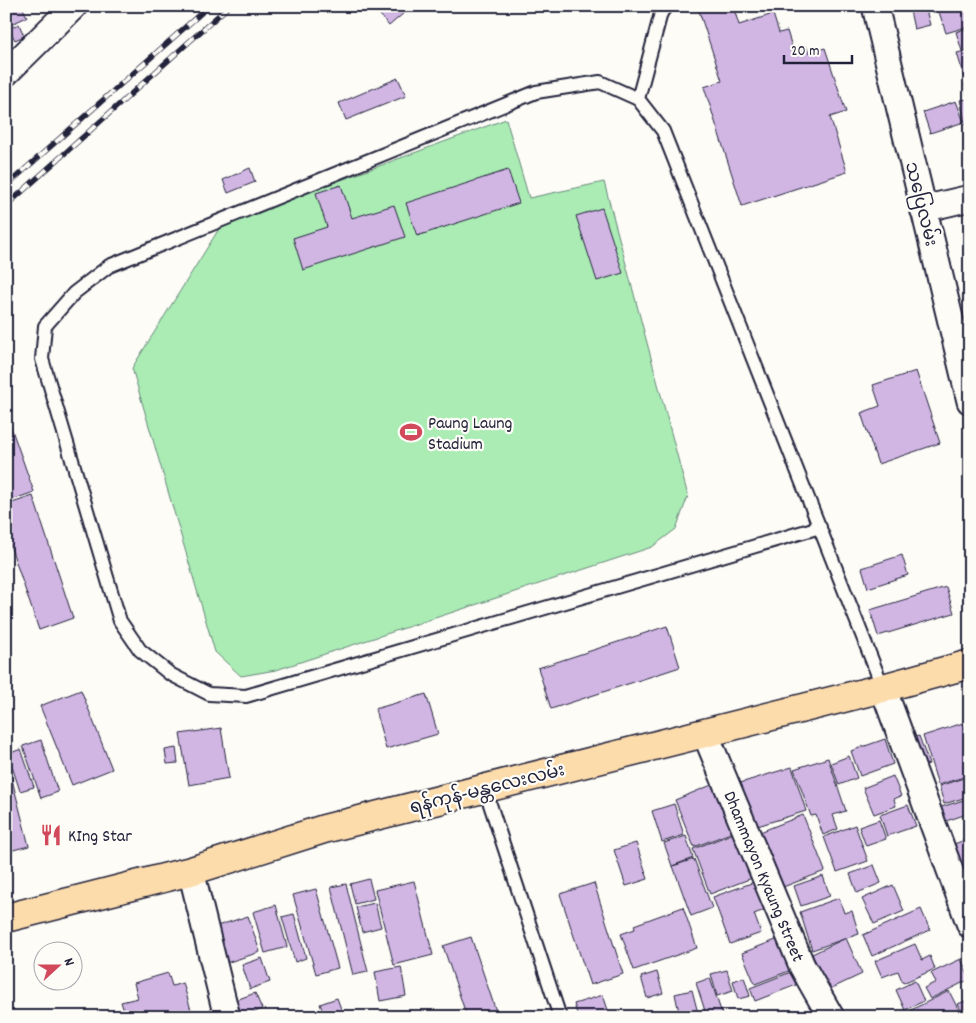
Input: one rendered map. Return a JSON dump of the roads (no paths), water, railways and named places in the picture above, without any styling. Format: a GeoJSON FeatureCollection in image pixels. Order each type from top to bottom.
{"type":"FeatureCollection","features":[{"type":"Feature","properties":{"kind":"main road","name":"ရန်ကုန်-မန္တလေးလမ်း"},"geometry":{"type":"LineString","coordinates":[[6,918],[191,871],[324,829],[883,688],[970,664]]}},
{"type":"Feature","properties":{"kind":"street"},"geometry":{"type":"LineString","coordinates":[[6,73],[74,6]]}},
{"type":"Feature","properties":{"kind":"street","name":"သပြေလမ်း"},"geometry":{"type":"LineString","coordinates":[[875,6],[970,401]]}},
{"type":"Feature","properties":{"kind":"street"},"geometry":{"type":"LineString","coordinates":[[923,209],[970,198]]}},
{"type":"Feature","properties":{"kind":"street"},"geometry":{"type":"LineString","coordinates":[[883,688],[970,925]]}},
{"type":"Feature","properties":{"kind":"street","name":"Dhammayon Kyaung Street"},"geometry":{"type":"LineString","coordinates":[[705,733],[802,966],[831,1017]]}},
{"type":"Feature","properties":{"kind":"street"},"geometry":{"type":"LineString","coordinates":[[191,871],[227,1017]]}},
{"type":"Feature","properties":{"kind":"lane"},"geometry":{"type":"LineString","coordinates":[[638,99],[661,13],[666,6]]}},
{"type":"Feature","properties":{"kind":"lane"},"geometry":{"type":"LineString","coordinates":[[820,528],[246,696],[209,694],[170,674],[140,650],[120,621],[42,359],[45,326],[74,293],[109,266],[536,92],[600,82],[638,99],[663,131],[820,528],[883,688]]}},
{"type":"Feature","properties":{"kind":"lane"},"geometry":{"type":"LineString","coordinates":[[485,789],[560,1017]]}},
{"type":"Feature","properties":{"kind":"railway"},"geometry":{"type":"LineString","coordinates":[[6,186],[209,6]]}},
{"type":"Feature","properties":{"kind":"railway"},"geometry":{"type":"LineString","coordinates":[[6,206],[229,6]]}},
{"type":"Feature","properties":{"kind":"place","name":"Paung Laung Stadium"},"geometry":{"type":"Point","coordinates":[411,432]}},
{"type":"Feature","properties":{"kind":"place","name":"KIng Star"},"geometry":{"type":"Point","coordinates":[51,835]}}]}
